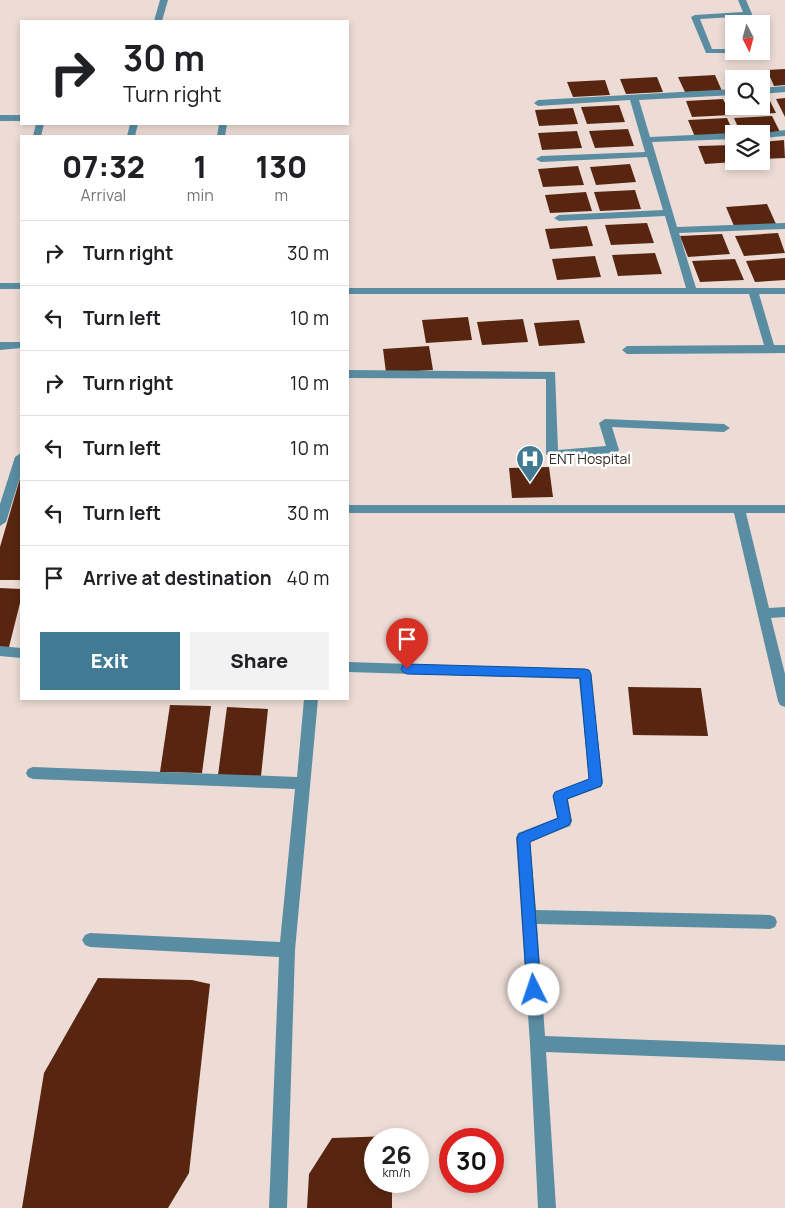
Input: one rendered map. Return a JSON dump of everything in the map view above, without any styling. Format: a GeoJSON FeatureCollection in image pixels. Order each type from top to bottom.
{"type":"FeatureCollection","features":[{"type":"Feature","properties":{"kind":"street"},"geometry":{"type":"LineString","coordinates":[[158,20],[164,0]]}},
{"type":"Feature","properties":{"kind":"street"},"geometry":{"type":"LineString","coordinates":[[730,15],[748,14],[742,0]]}},
{"type":"Feature","properties":{"kind":"street"},"geometry":{"type":"LineString","coordinates":[[277,12],[277,20]]}},
{"type":"Feature","properties":{"kind":"street"},"geometry":{"type":"LineString","coordinates":[[725,15],[695,17],[710,51],[725,51]]}},
{"type":"Feature","properties":{"kind":"street"},"geometry":{"type":"LineString","coordinates":[[770,90],[785,89]]}},
{"type":"Feature","properties":{"kind":"street"},"geometry":{"type":"LineString","coordinates":[[538,103],[725,93]]}},
{"type":"Feature","properties":{"kind":"street"},"geometry":{"type":"LineString","coordinates":[[634,98],[692,292]]}},
{"type":"Feature","properties":{"kind":"street"},"geometry":{"type":"LineString","coordinates":[[0,118],[20,118]]}},
{"type":"Feature","properties":{"kind":"street"},"geometry":{"type":"LineString","coordinates":[[770,135],[785,134]]}},
{"type":"Feature","properties":{"kind":"street"},"geometry":{"type":"LineString","coordinates":[[647,140],[725,136]]}},
{"type":"Feature","properties":{"kind":"street"},"geometry":{"type":"LineString","coordinates":[[541,159],[651,154]]}},
{"type":"Feature","properties":{"kind":"street"},"geometry":{"type":"LineString","coordinates":[[559,218],[668,213]]}},
{"type":"Feature","properties":{"kind":"street"},"geometry":{"type":"LineString","coordinates":[[673,230],[785,226]]}},
{"type":"Feature","properties":{"kind":"street"},"geometry":{"type":"LineString","coordinates":[[0,286],[20,286]]}},
{"type":"Feature","properties":{"kind":"street"},"geometry":{"type":"LineString","coordinates":[[349,291],[785,291]]}},
{"type":"Feature","properties":{"kind":"street"},"geometry":{"type":"LineString","coordinates":[[753,291],[770,349]]}},
{"type":"Feature","properties":{"kind":"street"},"geometry":{"type":"LineString","coordinates":[[0,346],[20,345]]}},
{"type":"Feature","properties":{"kind":"street"},"geometry":{"type":"LineString","coordinates":[[627,350],[785,349]]}},
{"type":"Feature","properties":{"kind":"street"},"geometry":{"type":"LineString","coordinates":[[349,374],[551,375],[552,454],[613,450],[605,423],[724,428]]}},
{"type":"Feature","properties":{"kind":"street"},"geometry":{"type":"LineString","coordinates":[[0,522],[20,460]]}},
{"type":"Feature","properties":{"kind":"street"},"geometry":{"type":"LineString","coordinates":[[349,508],[785,509]]}},
{"type":"Feature","properties":{"kind":"street"},"geometry":{"type":"LineString","coordinates":[[739,509],[785,701]]}},
{"type":"Feature","properties":{"kind":"street"},"geometry":{"type":"LineString","coordinates":[[764,612],[785,612]]}},
{"type":"Feature","properties":{"kind":"street"},"geometry":{"type":"LineString","coordinates":[[0,651],[20,653]]}},
{"type":"Feature","properties":{"kind":"street"},"geometry":{"type":"LineString","coordinates":[[349,667],[585,674],[596,782],[560,796],[565,821],[523,838],[538,1044],[547,1208]]}},
{"type":"Feature","properties":{"kind":"street"},"geometry":{"type":"LineString","coordinates":[[278,1208],[287,950],[311,700]]}},
{"type":"Feature","properties":{"kind":"street"},"geometry":{"type":"LineString","coordinates":[[33,773],[303,783]]}},
{"type":"Feature","properties":{"kind":"street"},"geometry":{"type":"LineString","coordinates":[[528,917],[770,922]]}},
{"type":"Feature","properties":{"kind":"street"},"geometry":{"type":"LineString","coordinates":[[90,940],[287,950]]}},
{"type":"Feature","properties":{"kind":"street"},"geometry":{"type":"LineString","coordinates":[[538,1044],[785,1054]]}},
{"type":"Feature","properties":{"kind":"building"},"geometry":{"type":"Polygon","coordinates":[[[785,69],[785,85],[774,86],[770,77],[770,70],[767,70],[785,69]]]}},
{"type":"Feature","properties":{"kind":"building"},"geometry":{"type":"Polygon","coordinates":[[[715,75],[722,91],[685,92],[678,77],[715,75]]]}},
{"type":"Feature","properties":{"kind":"building"},"geometry":{"type":"Polygon","coordinates":[[[657,77],[663,92],[626,94],[620,79],[657,77]]]}},
{"type":"Feature","properties":{"kind":"building"},"geometry":{"type":"Polygon","coordinates":[[[605,80],[610,95],[573,97],[567,82],[605,80]]]}},
{"type":"Feature","properties":{"kind":"building"},"geometry":{"type":"Polygon","coordinates":[[[785,98],[785,117],[776,99],[785,98]]]}},
{"type":"Feature","properties":{"kind":"building"},"geometry":{"type":"Polygon","coordinates":[[[723,99],[725,115],[731,115],[692,117],[686,101],[723,99]]]}},
{"type":"Feature","properties":{"kind":"building"},"geometry":{"type":"Polygon","coordinates":[[[770,101],[776,113],[770,113],[770,101]]]}},
{"type":"Feature","properties":{"kind":"building"},"geometry":{"type":"Polygon","coordinates":[[[619,105],[625,122],[587,124],[581,107],[619,105]]]}},
{"type":"Feature","properties":{"kind":"building"},"geometry":{"type":"Polygon","coordinates":[[[573,108],[578,124],[539,126],[535,110],[573,108]]]}},
{"type":"Feature","properties":{"kind":"building"},"geometry":{"type":"Polygon","coordinates":[[[772,116],[780,132],[770,133],[770,125],[737,125],[734,118],[772,116]]]}},
{"type":"Feature","properties":{"kind":"building"},"geometry":{"type":"Polygon","coordinates":[[[727,118],[730,125],[725,125],[725,135],[695,137],[688,120],[727,118]]]}},
{"type":"Feature","properties":{"kind":"building"},"geometry":{"type":"Polygon","coordinates":[[[628,129],[634,146],[595,148],[589,131],[628,129]]]}},
{"type":"Feature","properties":{"kind":"building"},"geometry":{"type":"Polygon","coordinates":[[[577,131],[582,148],[542,150],[538,133],[577,131]]]}},
{"type":"Feature","properties":{"kind":"building"},"geometry":{"type":"Polygon","coordinates":[[[784,140],[785,158],[770,159],[770,141],[784,140]]]}},
{"type":"Feature","properties":{"kind":"building"},"geometry":{"type":"Polygon","coordinates":[[[725,145],[725,163],[705,164],[698,146],[725,145]]]}},
{"type":"Feature","properties":{"kind":"building"},"geometry":{"type":"Polygon","coordinates":[[[630,164],[636,182],[596,185],[590,167],[630,164]]]}},
{"type":"Feature","properties":{"kind":"building"},"geometry":{"type":"Polygon","coordinates":[[[578,166],[584,185],[543,187],[538,169],[578,166]]]}},
{"type":"Feature","properties":{"kind":"building"},"geometry":{"type":"Polygon","coordinates":[[[635,190],[641,209],[600,211],[594,192],[635,190]]]}},
{"type":"Feature","properties":{"kind":"building"},"geometry":{"type":"Polygon","coordinates":[[[586,192],[592,211],[550,213],[545,195],[586,192]]]}},
{"type":"Feature","properties":{"kind":"building"},"geometry":{"type":"Polygon","coordinates":[[[767,204],[776,224],[734,226],[726,207],[767,204]]]}},
{"type":"Feature","properties":{"kind":"building"},"geometry":{"type":"Polygon","coordinates":[[[647,223],[654,243],[611,245],[605,225],[647,223]]]}},
{"type":"Feature","properties":{"kind":"building"},"geometry":{"type":"Polygon","coordinates":[[[587,226],[593,246],[550,249],[545,229],[587,226]]]}},
{"type":"Feature","properties":{"kind":"building"},"geometry":{"type":"Polygon","coordinates":[[[778,233],[785,253],[744,256],[735,236],[778,233]]]}},
{"type":"Feature","properties":{"kind":"building"},"geometry":{"type":"Polygon","coordinates":[[[722,234],[730,254],[688,257],[680,236],[722,234]]]}},
{"type":"Feature","properties":{"kind":"building"},"geometry":{"type":"Polygon","coordinates":[[[655,253],[662,274],[618,276],[612,255],[655,253]]]}},
{"type":"Feature","properties":{"kind":"building"},"geometry":{"type":"Polygon","coordinates":[[[595,256],[601,277],[557,280],[552,259],[595,256]]]}},
{"type":"Feature","properties":{"kind":"building"},"geometry":{"type":"Polygon","coordinates":[[[785,258],[785,280],[755,282],[746,261],[785,258]]]}},
{"type":"Feature","properties":{"kind":"building"},"geometry":{"type":"Polygon","coordinates":[[[735,259],[744,280],[700,282],[692,261],[735,259]]]}},
{"type":"Feature","properties":{"kind":"building"},"geometry":{"type":"Polygon","coordinates":[[[468,317],[472,340],[426,343],[422,320],[468,317]]]}},
{"type":"Feature","properties":{"kind":"building"},"geometry":{"type":"Polygon","coordinates":[[[523,319],[528,342],[482,345],[477,322],[523,319]]]}},
{"type":"Feature","properties":{"kind":"building"},"geometry":{"type":"Polygon","coordinates":[[[579,320],[585,343],[539,346],[534,323],[579,320]]]}},
{"type":"Feature","properties":{"kind":"building"},"geometry":{"type":"Polygon","coordinates":[[[429,346],[433,370],[386,373],[383,349],[429,346]]]}},
{"type":"Feature","properties":{"kind":"building"},"geometry":{"type":"Polygon","coordinates":[[[549,467],[553,497],[512,498],[509,468],[549,467]]]}},
{"type":"Feature","properties":{"kind":"building"},"geometry":{"type":"Polygon","coordinates":[[[20,478],[20,580],[0,580],[0,547],[20,478]]]}},
{"type":"Feature","properties":{"kind":"building"},"geometry":{"type":"Polygon","coordinates":[[[0,588],[20,589],[20,603],[9,647],[0,647],[0,588]]]}},
{"type":"Feature","properties":{"kind":"building"},"geometry":{"type":"Polygon","coordinates":[[[628,687],[701,688],[708,736],[633,735],[628,687]]]}},
{"type":"Feature","properties":{"kind":"building"},"geometry":{"type":"Polygon","coordinates":[[[170,705],[211,706],[202,773],[160,772],[170,705]]]}},
{"type":"Feature","properties":{"kind":"building"},"geometry":{"type":"Polygon","coordinates":[[[227,707],[268,709],[261,776],[218,775],[227,707]]]}},
{"type":"Feature","properties":{"kind":"building"},"geometry":{"type":"Polygon","coordinates":[[[98,978],[192,980],[210,984],[189,1173],[168,1208],[22,1208],[44,1073],[98,978]]]}},
{"type":"Feature","properties":{"kind":"building"},"geometry":{"type":"Polygon","coordinates":[[[364,1137],[364,1193],[392,1193],[392,1208],[307,1208],[309,1174],[332,1138],[364,1137]]]}},
{"type":"Feature","properties":{"kind":"place","name":"ENT Hospital"},"geometry":{"type":"Point","coordinates":[530,483]}},
{"type":"Feature","properties":{"kind":"route"},"geometry":{"type":"LineString","coordinates":[[407,669],[585,674],[596,782],[560,796],[565,821],[523,838],[534,990]]}}]}
